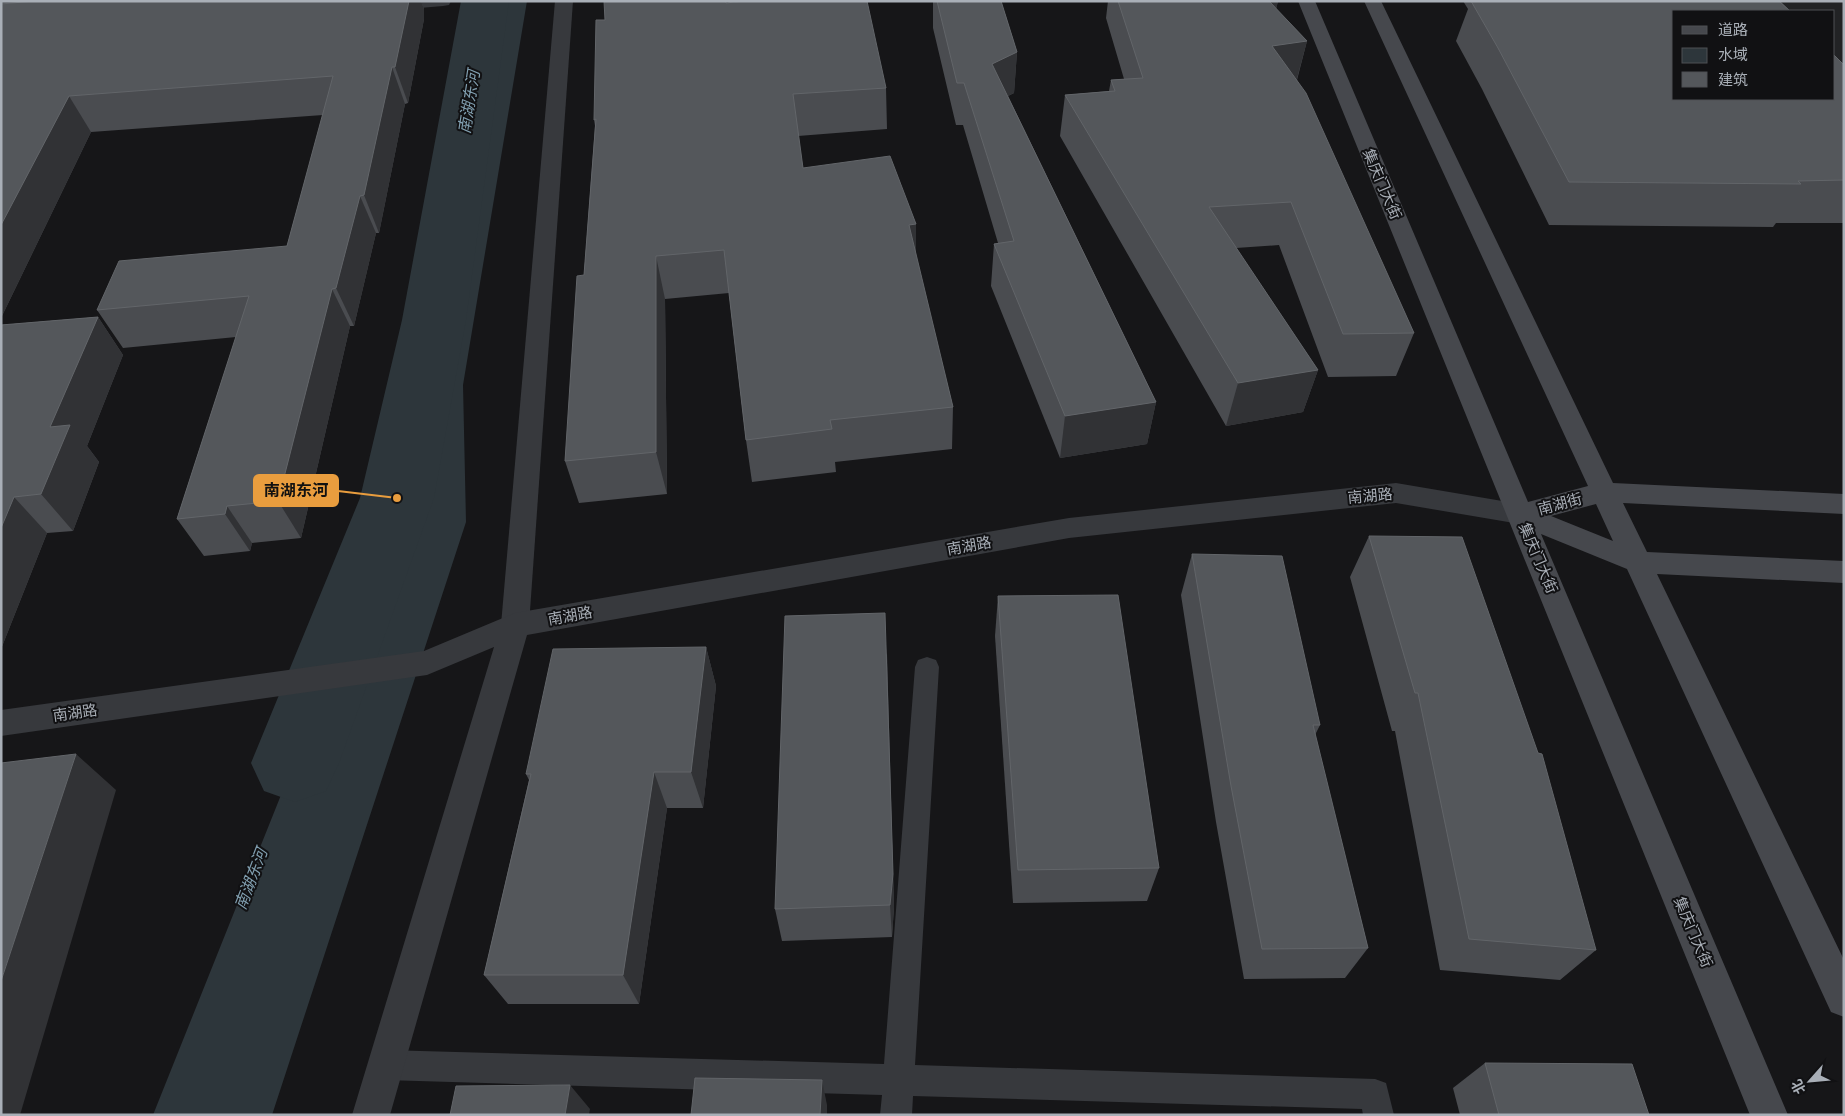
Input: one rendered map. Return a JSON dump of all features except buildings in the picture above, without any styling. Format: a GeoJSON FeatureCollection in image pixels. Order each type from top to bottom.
{"type":"FeatureCollection","features":[{"type":"Feature","properties":{"kind":"main road","name":"集庆门大街"},"geometry":{"type":"LineString","coordinates":[[1306,1],[1770,1115]]}},
{"type":"Feature","properties":{"kind":"main road"},"geometry":{"type":"LineString","coordinates":[[1372,1],[1844,1000]]}},
{"type":"Feature","properties":{"kind":"main road","name":"南湖街"},"geometry":{"type":"LineString","coordinates":[[1520,514],[1603,492],[1844,504]]}},
{"type":"Feature","properties":{"kind":"main road","name":"南湖街"},"geometry":{"type":"LineString","coordinates":[[1520,514],[1637,562],[1844,572]]}},
{"type":"Feature","properties":{"kind":"street"},"geometry":{"type":"LineString","coordinates":[[368,7],[443,1]]}},
{"type":"Feature","properties":{"kind":"street"},"geometry":{"type":"LineString","coordinates":[[371,1115],[516,625],[564,1]]}},
{"type":"Feature","properties":{"kind":"street","name":"南湖路"},"geometry":{"type":"LineString","coordinates":[[1,723],[427,663],[516,625],[1069,528],[1396,493],[1520,514]]}},
{"type":"Feature","properties":{"kind":"lane"},"geometry":{"type":"LineString","coordinates":[[896,1115],[927,667]]}},
{"type":"Feature","properties":{"kind":"lane"},"geometry":{"type":"LineString","coordinates":[[385,1065],[1375,1094],[1379,1115]]}},
{"type":"Feature","properties":{"kind":"shaded area"},"geometry":{"type":"Polygon","coordinates":[[[1758,1],[1844,1],[1844,105],[1835,94],[1835,10],[1765,10],[1758,1]]]}},
{"type":"Feature","properties":{"kind":"water"},"geometry":{"type":"Polygon","coordinates":[[[488,1],[527,1],[463,385],[466,522],[272,1115],[153,1115],[421,445],[488,1]]]}},
{"type":"Feature","properties":{"kind":"waterway","name":"南湖东河"},"geometry":{"type":"LineString","coordinates":[[295,763],[397,498],[434,320],[485,1]]}},
{"type":"Feature","properties":{"kind":"place","name":"南湖东河"},"geometry":{"type":"Point","coordinates":[397,498]}}]}
